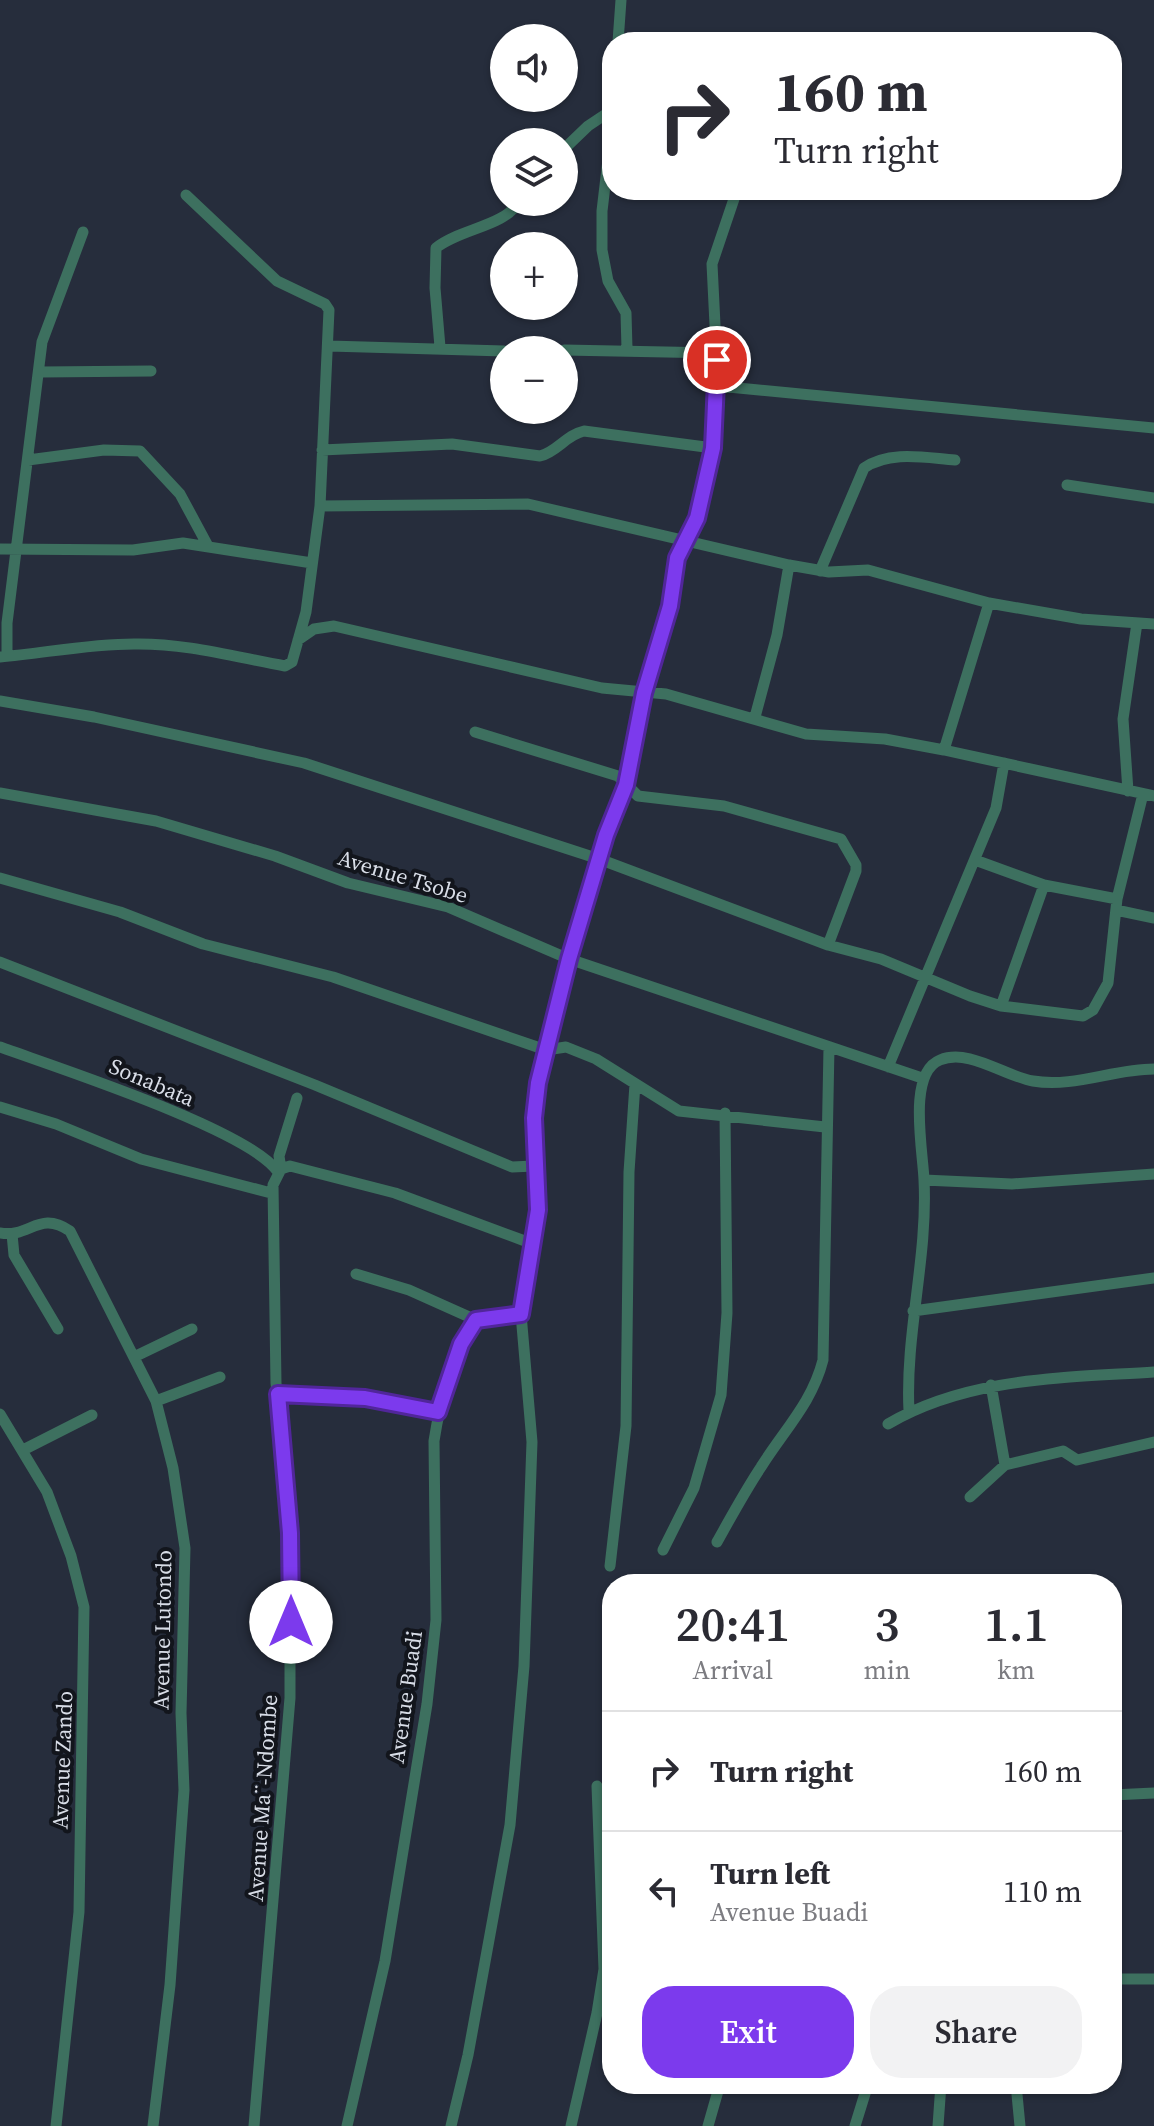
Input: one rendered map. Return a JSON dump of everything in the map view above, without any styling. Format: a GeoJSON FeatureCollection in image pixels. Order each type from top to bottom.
{"type":"FeatureCollection","features":[{"type":"Feature","properties":{"kind":"street"},"geometry":{"type":"LineString","coordinates":[[619,32],[621,0]]}},
{"type":"Feature","properties":{"kind":"street"},"geometry":{"type":"LineString","coordinates":[[578,136],[602,117]]}},
{"type":"Feature","properties":{"kind":"street"},"geometry":{"type":"LineString","coordinates":[[83,232],[47,323],[40,353],[41,372],[3,656],[45,649],[134,644],[192,648],[288,667],[306,612],[320,506],[330,317],[325,304],[277,281],[186,195]]}},
{"type":"Feature","properties":{"kind":"street"},"geometry":{"type":"LineString","coordinates":[[603,200],[602,250],[608,281],[626,313],[627,349]]}},
{"type":"Feature","properties":{"kind":"street"},"geometry":{"type":"LineString","coordinates":[[451,2126],[476,2015],[510,1825],[524,1666],[532,1442],[521,1314],[538,1210],[534,1118],[546,1050],[569,959],[599,859],[626,785],[644,693],[670,606],[677,558],[697,518],[713,448],[718,386],[712,264],[734,200]]}},
{"type":"Feature","properties":{"kind":"street"},"geometry":{"type":"LineString","coordinates":[[440,347],[434,253],[458,234],[507,216]]}},
{"type":"Feature","properties":{"kind":"street"},"geometry":{"type":"LineString","coordinates":[[329,346],[490,350]]}},
{"type":"Feature","properties":{"kind":"street"},"geometry":{"type":"LineString","coordinates":[[578,350],[717,353]]}},
{"type":"Feature","properties":{"kind":"street"},"geometry":{"type":"LineString","coordinates":[[41,372],[151,371]]}},
{"type":"Feature","properties":{"kind":"street"},"geometry":{"type":"LineString","coordinates":[[718,386],[1154,428]]}},
{"type":"Feature","properties":{"kind":"street"},"geometry":{"type":"LineString","coordinates":[[322,450],[452,444],[540,456],[572,434],[584,431],[713,448]]}},
{"type":"Feature","properties":{"kind":"street"},"geometry":{"type":"LineString","coordinates":[[28,460],[104,450],[140,451],[180,494],[208,546]]}},
{"type":"Feature","properties":{"kind":"street"},"geometry":{"type":"LineString","coordinates":[[820,571],[864,468],[875,460],[905,457],[955,460]]}},
{"type":"Feature","properties":{"kind":"street"},"geometry":{"type":"LineString","coordinates":[[1067,485],[1154,498]]}},
{"type":"Feature","properties":{"kind":"street"},"geometry":{"type":"LineString","coordinates":[[320,506],[528,504],[685,543],[820,571],[868,570],[989,603],[1081,619],[1154,624]]}},
{"type":"Feature","properties":{"kind":"street"},"geometry":{"type":"LineString","coordinates":[[0,549],[133,550],[183,543],[312,563]]}},
{"type":"Feature","properties":{"kind":"street"},"geometry":{"type":"LineString","coordinates":[[755,717],[777,635],[789,565]]}},
{"type":"Feature","properties":{"kind":"street"},"geometry":{"type":"LineString","coordinates":[[944,750],[989,603]]}},
{"type":"Feature","properties":{"kind":"street"},"geometry":{"type":"LineString","coordinates":[[0,701],[121,722],[304,763],[599,859],[828,945],[881,959],[1001,1006],[1083,1016],[1093,1010],[1108,983],[1116,904],[1148,795],[885,739],[806,734],[666,694],[602,688],[326,626],[306,612]]}},
{"type":"Feature","properties":{"kind":"street"},"geometry":{"type":"LineString","coordinates":[[1128,791],[1123,719],[1137,623]]}},
{"type":"Feature","properties":{"kind":"street"},"geometry":{"type":"LineString","coordinates":[[298,640],[326,626]]}},
{"type":"Feature","properties":{"kind":"street"},"geometry":{"type":"LineString","coordinates":[[475,732],[618,776],[638,796],[724,806],[841,839],[856,865],[856,871],[828,945]]}},
{"type":"Feature","properties":{"kind":"street"},"geometry":{"type":"LineString","coordinates":[[888,1067],[996,808],[1004,763]]}},
{"type":"Feature","properties":{"kind":"street","name":"Avenue Tsobe"},"geometry":{"type":"LineString","coordinates":[[0,793],[116,811],[228,841],[348,883],[448,907],[569,959],[922,1078]]}},
{"type":"Feature","properties":{"kind":"street"},"geometry":{"type":"LineString","coordinates":[[975,860],[1044,885],[1116,904],[1154,918]]}},
{"type":"Feature","properties":{"kind":"street"},"geometry":{"type":"LineString","coordinates":[[0,878],[120,912],[203,944],[333,977],[546,1050],[566,1047],[618,1070],[679,1111],[725,1113],[825,1127]]}},
{"type":"Feature","properties":{"kind":"street"},"geometry":{"type":"LineString","coordinates":[[1001,1006],[1044,885]]}},
{"type":"Feature","properties":{"kind":"street"},"geometry":{"type":"LineString","coordinates":[[0,962],[315,1085],[512,1167],[534,1166]]}},
{"type":"Feature","properties":{"kind":"street","name":"Sonabata"},"geometry":{"type":"LineString","coordinates":[[0,1047],[105,1083],[215,1132],[268,1160],[280,1171]]}},
{"type":"Feature","properties":{"kind":"street"},"geometry":{"type":"LineString","coordinates":[[717,1542],[761,1465],[804,1407],[816,1386],[823,1360],[827,1247],[825,1127],[829,1047]]}},
{"type":"Feature","properties":{"kind":"street"},"geometry":{"type":"LineString","coordinates":[[909,1411],[913,1311],[925,1211],[919,1106],[922,1078],[938,1060],[954,1057],[1036,1082],[1080,1081],[1131,1069],[1154,1069]]}},
{"type":"Feature","properties":{"kind":"street"},"geometry":{"type":"LineString","coordinates":[[610,1566],[626,1426],[629,1172],[635,1084]]}},
{"type":"Feature","properties":{"kind":"street"},"geometry":{"type":"LineString","coordinates":[[0,1107],[56,1124],[141,1159],[272,1189],[280,1171],[279,1156],[297,1098]]}},
{"type":"Feature","properties":{"kind":"street"},"geometry":{"type":"LineString","coordinates":[[663,1550],[694,1488],[721,1395],[727,1313],[725,1113]]}},
{"type":"Feature","properties":{"kind":"street"},"geometry":{"type":"LineString","coordinates":[[280,1171],[290,1166],[395,1193],[533,1244]]}},
{"type":"Feature","properties":{"kind":"street"},"geometry":{"type":"LineString","coordinates":[[924,1180],[1012,1184],[1154,1174]]}},
{"type":"Feature","properties":{"kind":"street","name":"Avenue Ma¨-Ndombe"},"geometry":{"type":"LineString","coordinates":[[254,2126],[290,1698],[290,1533],[278,1394],[272,1189]]}},
{"type":"Feature","properties":{"kind":"street","name":"Avenue Lutondo"},"geometry":{"type":"LineString","coordinates":[[6,1234],[45,1222],[57,1222],[70,1231],[136,1356],[156,1401],[173,1468],[185,1548],[181,1713],[184,1790],[170,1985],[153,2126]]}},
{"type":"Feature","properties":{"kind":"street"},"geometry":{"type":"LineString","coordinates":[[6,1234],[14,1255],[58,1329]]}},
{"type":"Feature","properties":{"kind":"street"},"geometry":{"type":"LineString","coordinates":[[356,1274],[409,1290],[476,1320],[521,1314]]}},
{"type":"Feature","properties":{"kind":"street"},"geometry":{"type":"LineString","coordinates":[[913,1311],[1154,1278]]}},
{"type":"Feature","properties":{"kind":"street","name":"Avenue Buadi"},"geometry":{"type":"LineString","coordinates":[[347,2126],[387,1953],[427,1704],[436,1620],[434,1441],[438,1412],[461,1344],[476,1320]]}},
{"type":"Feature","properties":{"kind":"street"},"geometry":{"type":"LineString","coordinates":[[136,1356],[192,1329]]}},
{"type":"Feature","properties":{"kind":"street"},"geometry":{"type":"LineString","coordinates":[[888,1424],[909,1411],[991,1385],[1154,1372]]}},
{"type":"Feature","properties":{"kind":"street"},"geometry":{"type":"LineString","coordinates":[[156,1401],[220,1377]]}},
{"type":"Feature","properties":{"kind":"street"},"geometry":{"type":"LineString","coordinates":[[991,1385],[1005,1465]]}},
{"type":"Feature","properties":{"kind":"street"},"geometry":{"type":"LineString","coordinates":[[278,1394],[365,1398],[438,1412]]}},
{"type":"Feature","properties":{"kind":"street","name":"Avenue Zando"},"geometry":{"type":"LineString","coordinates":[[0,1414],[37,1470],[64,1535],[84,1607],[85,1681],[78,1822],[79,1912],[56,2126]]}},
{"type":"Feature","properties":{"kind":"street"},"geometry":{"type":"LineString","coordinates":[[23,1450],[92,1415]]}},
{"type":"Feature","properties":{"kind":"street"},"geometry":{"type":"LineString","coordinates":[[970,1497],[1005,1465],[1063,1451],[1071,1460],[1077,1460],[1154,1442]]}},
{"type":"Feature","properties":{"kind":"street"},"geometry":{"type":"LineString","coordinates":[[597,1786],[602,1835]]}},
{"type":"Feature","properties":{"kind":"street"},"geometry":{"type":"LineString","coordinates":[[1122,1795],[1154,1793]]}},
{"type":"Feature","properties":{"kind":"street"},"geometry":{"type":"LineString","coordinates":[[1122,1979],[1154,1979]]}},
{"type":"Feature","properties":{"kind":"street"},"geometry":{"type":"LineString","coordinates":[[571,2126],[602,1982]]}},
{"type":"Feature","properties":{"kind":"street"},"geometry":{"type":"LineString","coordinates":[[708,2126],[717,2094]]}},
{"type":"Feature","properties":{"kind":"street"},"geometry":{"type":"LineString","coordinates":[[855,2126],[865,2094]]}},
{"type":"Feature","properties":{"kind":"street"},"geometry":{"type":"LineString","coordinates":[[938,2126],[940,2094]]}},
{"type":"Feature","properties":{"kind":"street"},"geometry":{"type":"LineString","coordinates":[[1017,2094],[1020,2126]]}},
{"type":"Feature","properties":{"kind":"route"},"geometry":{"type":"LineString","coordinates":[[291,1622],[290,1533],[278,1394],[365,1398],[438,1412],[461,1344],[476,1320],[521,1314],[522,1293],[530,1266],[538,1210],[534,1166],[538,1083],[569,959],[606,835],[626,785],[644,693],[670,606],[677,558],[697,518],[713,448],[717,360]]}}]}
